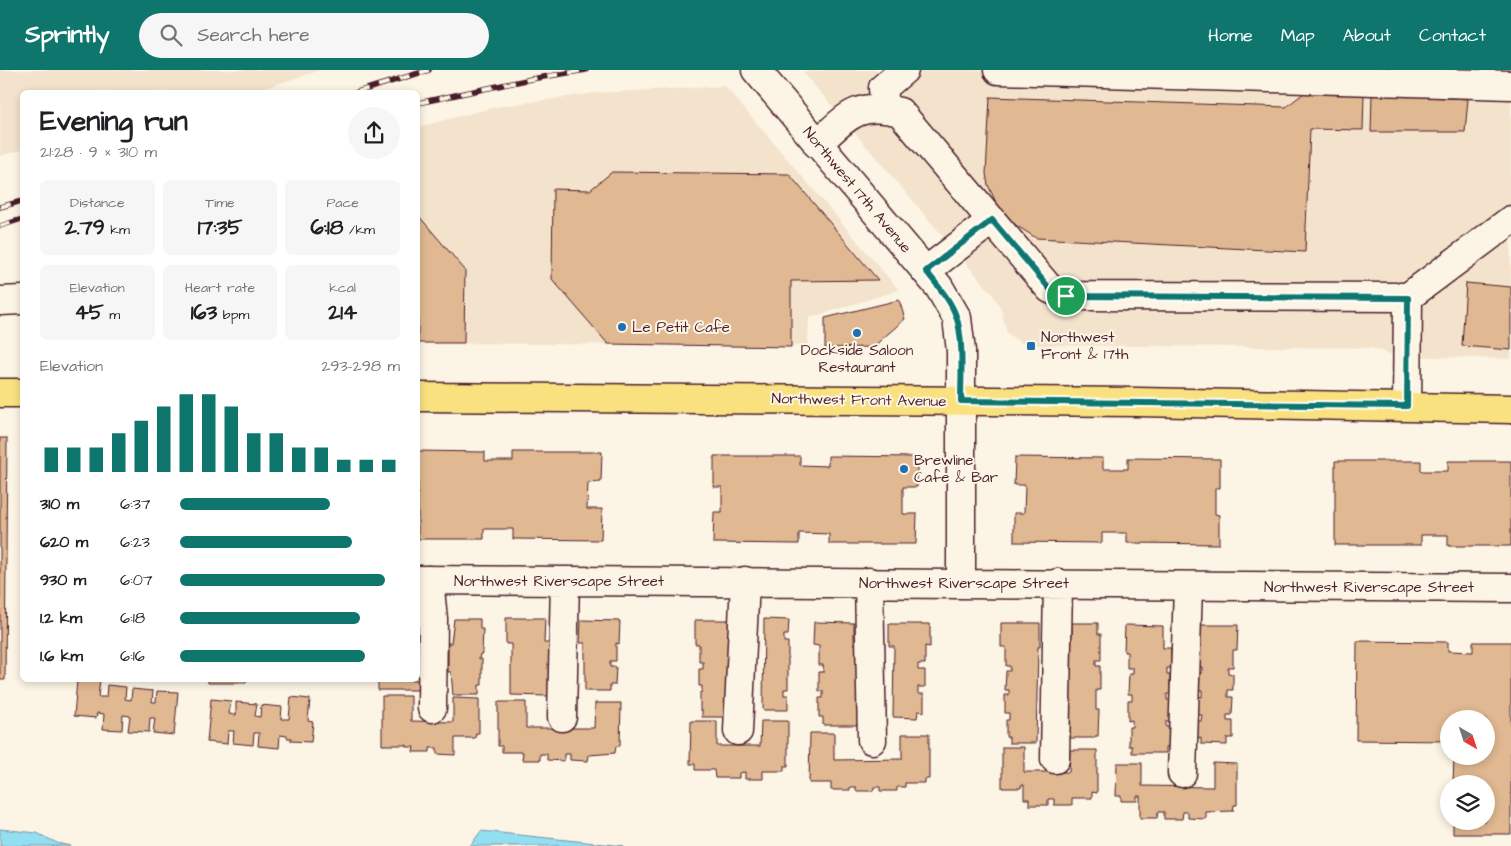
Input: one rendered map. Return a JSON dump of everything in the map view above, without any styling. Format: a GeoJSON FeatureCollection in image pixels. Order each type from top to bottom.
{"type":"FeatureCollection","features":[{"type":"Feature","properties":{"kind":"main road"},"geometry":{"type":"LineString","coordinates":[[0,393],[20,393]]}},
{"type":"Feature","properties":{"kind":"main road","name":"Northwest Front Avenue"},"geometry":{"type":"LineString","coordinates":[[420,397],[961,401],[1511,409]]}},
{"type":"Feature","properties":{"kind":"street","name":"Northwest 17th Avenue"},"geometry":{"type":"LineString","coordinates":[[756,70],[926,271],[949,302],[956,318],[960,351],[961,401],[961,582]]}},
{"type":"Feature","properties":{"kind":"street"},"geometry":{"type":"LineString","coordinates":[[884,108],[883,88],[904,70]]}},
{"type":"Feature","properties":{"kind":"street"},"geometry":{"type":"LineString","coordinates":[[998,70],[1511,85]]}},
{"type":"Feature","properties":{"kind":"street"},"geometry":{"type":"LineString","coordinates":[[817,144],[848,116],[861,109],[884,108],[900,112],[1050,289],[1066,296],[1408,298],[1511,220]]}},
{"type":"Feature","properties":{"kind":"street"},"geometry":{"type":"LineString","coordinates":[[926,271],[992,220]]}},
{"type":"Feature","properties":{"kind":"street"},"geometry":{"type":"LineString","coordinates":[[1407,406],[1408,298]]}},
{"type":"Feature","properties":{"kind":"street"},"geometry":{"type":"LineString","coordinates":[[0,300],[20,300]]}},
{"type":"Feature","properties":{"kind":"street"},"geometry":{"type":"LineString","coordinates":[[423,580],[433,619],[432,708]]}},
{"type":"Feature","properties":{"kind":"street","name":"Northwest Riverscape Street"},"geometry":{"type":"LineString","coordinates":[[423,580],[961,582],[1188,586],[1511,588]]}},
{"type":"Feature","properties":{"kind":"street"},"geometry":{"type":"LineString","coordinates":[[562,718],[566,581]]}},
{"type":"Feature","properties":{"kind":"street"},"geometry":{"type":"LineString","coordinates":[[738,730],[744,581]]}},
{"type":"Feature","properties":{"kind":"street"},"geometry":{"type":"LineString","coordinates":[[869,582],[872,740]]}},
{"type":"Feature","properties":{"kind":"street"},"geometry":{"type":"LineString","coordinates":[[1054,759],[1058,583]]}},
{"type":"Feature","properties":{"kind":"street"},"geometry":{"type":"LineString","coordinates":[[1182,773],[1188,586]]}},
{"type":"Feature","properties":{"kind":"shaded area"},"geometry":{"type":"Polygon","coordinates":[[[0,70],[321,70],[258,90],[20,90],[20,151],[0,156],[0,70]]]}},
{"type":"Feature","properties":{"kind":"shaded area"},"geometry":{"type":"Polygon","coordinates":[[[829,70],[1097,70],[1511,85],[1511,359],[1395,356],[1372,348],[1034,345],[1021,343],[1007,333],[1001,309],[993,295],[803,72],[829,70]]]}},
{"type":"Feature","properties":{"kind":"shaded area"},"geometry":{"type":"Polygon","coordinates":[[[725,86],[899,290],[809,318],[808,346],[420,343],[420,126],[495,107],[595,93],[725,86]]]}},
{"type":"Feature","properties":{"kind":"water"},"geometry":{"type":"Polygon","coordinates":[[[0,829],[37,833],[57,843],[70,846],[0,846],[0,829]]]}},
{"type":"Feature","properties":{"kind":"water"},"geometry":{"type":"Polygon","coordinates":[[[481,831],[624,846],[470,846],[481,831]]]}},
{"type":"Feature","properties":{"kind":"building"},"geometry":{"type":"Polygon","coordinates":[[[1304,93],[1364,95],[1363,130],[1310,129],[1305,252],[1036,238],[1011,222],[998,207],[988,185],[986,174],[990,97],[1286,107],[1304,93]]]}},
{"type":"Feature","properties":{"kind":"building"},"geometry":{"type":"Polygon","coordinates":[[[1372,94],[1468,99],[1465,132],[1371,132],[1372,94]]]}},
{"type":"Feature","properties":{"kind":"building"},"geometry":{"type":"Polygon","coordinates":[[[612,172],[789,174],[878,280],[791,281],[791,347],[608,344],[552,279],[553,189],[590,190],[612,172]]]}},
{"type":"Feature","properties":{"kind":"building"},"geometry":{"type":"Polygon","coordinates":[[[420,217],[465,270],[464,343],[420,343],[420,217]]]}},
{"type":"Feature","properties":{"kind":"building"},"geometry":{"type":"Polygon","coordinates":[[[1466,283],[1511,287],[1511,350],[1462,346],[1466,283]]]}},
{"type":"Feature","properties":{"kind":"building","name":"Dockside Saloon Restaurant"},"geometry":{"type":"Polygon","coordinates":[[[899,300],[905,319],[873,347],[825,348],[825,318],[899,300]]]}},
{"type":"Feature","properties":{"kind":"building"},"geometry":{"type":"Polygon","coordinates":[[[0,438],[7,438],[5,680],[0,680],[0,438]]]}},
{"type":"Feature","properties":{"kind":"building"},"geometry":{"type":"Polygon","coordinates":[[[420,451],[485,452],[485,461],[513,461],[513,452],[602,452],[601,482],[588,483],[587,509],[602,509],[601,540],[513,539],[513,529],[484,529],[484,539],[420,539],[420,451]]]}},
{"type":"Feature","properties":{"kind":"building"},"geometry":{"type":"Polygon","coordinates":[[[714,456],[800,456],[800,465],[828,466],[828,456],[917,457],[917,487],[903,487],[903,514],[917,514],[916,544],[829,544],[829,534],[799,533],[799,544],[713,543],[714,512],[722,512],[722,487],[714,487],[714,456]]]}},
{"type":"Feature","properties":{"kind":"building"},"geometry":{"type":"Polygon","coordinates":[[[1015,457],[1103,458],[1103,469],[1128,469],[1128,458],[1220,459],[1220,488],[1215,488],[1215,514],[1219,515],[1219,544],[1127,543],[1127,533],[1102,533],[1102,543],[1014,542],[1014,513],[1024,513],[1025,485],[1014,485],[1015,457]]]}},
{"type":"Feature","properties":{"kind":"building"},"geometry":{"type":"Polygon","coordinates":[[[1335,461],[1421,461],[1421,471],[1448,471],[1448,461],[1511,461],[1511,546],[1448,546],[1448,535],[1421,535],[1421,545],[1335,545],[1335,461]]]}},
{"type":"Feature","properties":{"kind":"building"},"geometry":{"type":"Polygon","coordinates":[[[420,617],[422,617],[420,666],[420,617]]]}},
{"type":"Feature","properties":{"kind":"building"},"geometry":{"type":"Polygon","coordinates":[[[506,618],[545,618],[544,643],[553,643],[553,663],[549,663],[549,668],[553,668],[553,688],[549,688],[548,696],[511,695],[511,644],[506,644],[506,618]]]}},
{"type":"Feature","properties":{"kind":"building"},"geometry":{"type":"Polygon","coordinates":[[[454,619],[480,619],[480,629],[483,629],[482,654],[480,654],[479,659],[482,659],[482,685],[479,685],[479,695],[453,695],[451,672],[448,672],[448,643],[451,643],[454,619]]]}},
{"type":"Feature","properties":{"kind":"building"},"geometry":{"type":"Polygon","coordinates":[[[764,619],[789,620],[788,635],[784,635],[784,642],[788,642],[788,689],[784,689],[784,695],[788,695],[788,710],[763,710],[764,619]]]}},
{"type":"Feature","properties":{"kind":"building"},"geometry":{"type":"Polygon","coordinates":[[[581,620],[620,621],[619,644],[616,643],[616,661],[610,661],[610,667],[616,667],[615,685],[610,685],[610,691],[585,691],[585,643],[580,643],[581,620]]]}},
{"type":"Feature","properties":{"kind":"building"},"geometry":{"type":"Polygon","coordinates":[[[695,620],[731,620],[731,645],[728,645],[727,717],[702,717],[700,692],[702,692],[702,686],[699,686],[699,669],[703,669],[703,662],[699,662],[699,644],[695,644],[695,620]]]}},
{"type":"Feature","properties":{"kind":"building"},"geometry":{"type":"Polygon","coordinates":[[[814,622],[854,623],[854,644],[862,644],[860,718],[858,718],[857,725],[823,725],[823,717],[819,717],[819,698],[823,698],[823,691],[819,691],[819,672],[824,672],[823,665],[819,665],[819,646],[813,645],[814,622]]]}},
{"type":"Feature","properties":{"kind":"building"},"geometry":{"type":"Polygon","coordinates":[[[1001,623],[1040,623],[1036,743],[1009,743],[1009,737],[1006,737],[1006,720],[1009,720],[1009,713],[1005,713],[1005,695],[1009,695],[1009,690],[1005,690],[1006,671],[1010,671],[1010,666],[1006,666],[1006,647],[1001,647],[1001,623]]]}},
{"type":"Feature","properties":{"kind":"building"},"geometry":{"type":"Polygon","coordinates":[[[1072,623],[1098,623],[1098,634],[1101,634],[1101,660],[1096,660],[1096,666],[1100,666],[1100,690],[1096,690],[1096,710],[1099,710],[1098,736],[1095,736],[1095,738],[1066,738],[1072,623]]]}},
{"type":"Feature","properties":{"kind":"building"},"geometry":{"type":"Polygon","coordinates":[[[889,624],[930,624],[930,647],[925,646],[925,664],[918,664],[918,670],[925,670],[925,687],[918,687],[918,694],[924,694],[924,712],[918,711],[917,718],[893,717],[894,646],[889,646],[889,624]]]}},
{"type":"Feature","properties":{"kind":"building"},"geometry":{"type":"Polygon","coordinates":[[[1125,625],[1163,626],[1163,648],[1171,648],[1171,668],[1167,668],[1167,675],[1170,675],[1170,694],[1167,694],[1167,700],[1170,700],[1170,721],[1166,721],[1166,727],[1169,727],[1169,746],[1166,747],[1166,753],[1132,753],[1132,746],[1129,746],[1129,727],[1132,727],[1132,720],[1128,721],[1128,700],[1132,700],[1132,694],[1128,694],[1129,674],[1133,674],[1133,668],[1127,668],[1127,652],[1124,652],[1125,625]]]}},
{"type":"Feature","properties":{"kind":"building"},"geometry":{"type":"Polygon","coordinates":[[[1200,625],[1238,625],[1237,650],[1233,650],[1233,667],[1228,667],[1228,673],[1233,674],[1233,690],[1228,690],[1228,697],[1233,697],[1232,715],[1227,715],[1227,721],[1233,721],[1233,738],[1227,738],[1227,745],[1201,744],[1201,738],[1195,737],[1195,721],[1201,721],[1202,715],[1197,715],[1197,696],[1202,697],[1202,690],[1197,690],[1197,673],[1202,673],[1202,667],[1197,667],[1200,625]]]}},
{"type":"Feature","properties":{"kind":"building"},"geometry":{"type":"Polygon","coordinates":[[[1357,641],[1448,642],[1448,651],[1473,652],[1473,642],[1511,642],[1511,834],[1453,834],[1453,830],[1495,830],[1495,775],[1453,775],[1454,765],[1495,765],[1495,710],[1440,710],[1440,741],[1356,740],[1357,641]]]}},
{"type":"Feature","properties":{"kind":"building"},"geometry":{"type":"Polygon","coordinates":[[[77,682],[100,682],[98,697],[106,697],[107,685],[126,687],[125,699],[131,700],[132,689],[153,691],[152,702],[156,702],[157,691],[178,692],[174,735],[153,733],[155,718],[150,718],[149,732],[128,731],[130,716],[123,715],[122,730],[103,729],[104,714],[97,713],[96,718],[74,716],[77,682]]]}},
{"type":"Feature","properties":{"kind":"building"},"geometry":{"type":"Polygon","coordinates":[[[208,682],[246,682],[246,683],[208,682]]]}},
{"type":"Feature","properties":{"kind":"building"},"geometry":{"type":"Polygon","coordinates":[[[378,682],[419,682],[419,690],[378,690],[378,682]]]}},
{"type":"Feature","properties":{"kind":"building"},"geometry":{"type":"Polygon","coordinates":[[[382,696],[411,696],[411,721],[453,722],[453,698],[479,699],[479,733],[476,733],[475,738],[455,738],[455,755],[437,754],[437,748],[430,748],[430,752],[413,752],[414,747],[407,747],[407,745],[382,745],[382,696]]]}},
{"type":"Feature","properties":{"kind":"building"},"geometry":{"type":"Polygon","coordinates":[[[291,697],[310,699],[308,721],[313,722],[311,742],[291,741],[291,738],[280,735],[279,748],[258,746],[259,733],[254,733],[253,745],[233,743],[234,731],[228,731],[227,744],[207,742],[211,699],[231,701],[229,714],[236,715],[236,702],[257,704],[255,716],[260,717],[261,705],[282,707],[281,719],[289,719],[291,697]]]}},
{"type":"Feature","properties":{"kind":"building"},"geometry":{"type":"Polygon","coordinates":[[[498,702],[526,702],[526,728],[594,728],[595,703],[621,703],[620,746],[616,746],[615,753],[589,755],[588,761],[570,760],[570,754],[564,754],[564,761],[547,760],[547,754],[540,754],[540,760],[522,760],[523,752],[502,752],[502,746],[498,746],[498,702]]]}},
{"type":"Feature","properties":{"kind":"building"},"geometry":{"type":"Polygon","coordinates":[[[691,721],[717,721],[717,746],[760,746],[761,721],[788,721],[788,766],[784,766],[784,771],[763,771],[763,779],[745,779],[745,772],[739,773],[739,778],[715,778],[714,770],[695,770],[695,764],[690,764],[691,721]]]}},
{"type":"Feature","properties":{"kind":"building"},"geometry":{"type":"Polygon","coordinates":[[[810,733],[834,733],[834,760],[902,759],[902,734],[929,734],[929,779],[925,779],[925,783],[905,783],[905,787],[897,787],[897,791],[880,791],[880,787],[874,787],[873,791],[856,791],[856,787],[850,787],[850,790],[831,790],[831,783],[809,783],[810,733]]]}},
{"type":"Feature","properties":{"kind":"building"},"geometry":{"type":"Polygon","coordinates":[[[1002,747],[1024,747],[1024,772],[1069,772],[1070,750],[1097,750],[1097,793],[1092,792],[1092,798],[1072,798],[1072,805],[1054,805],[1054,799],[1048,799],[1048,805],[1029,805],[1029,799],[1024,799],[1024,785],[1021,785],[1021,788],[1002,788],[1002,747]]]}},
{"type":"Feature","properties":{"kind":"building"},"geometry":{"type":"Polygon","coordinates":[[[1117,763],[1142,763],[1142,786],[1213,787],[1213,763],[1237,764],[1237,805],[1234,805],[1233,811],[1206,812],[1206,819],[1188,818],[1188,812],[1183,812],[1182,819],[1164,819],[1164,812],[1158,812],[1157,818],[1140,818],[1140,796],[1137,796],[1137,801],[1121,801],[1121,796],[1116,796],[1117,763]]]}},
{"type":"Feature","properties":{"kind":"railway"},"geometry":{"type":"LineString","coordinates":[[364,90],[429,70]]}},
{"type":"Feature","properties":{"kind":"railway"},"geometry":{"type":"LineString","coordinates":[[420,103],[531,79],[586,70]]}},
{"type":"Feature","properties":{"kind":"railway"},"geometry":{"type":"LineString","coordinates":[[0,207],[20,202]]}},
{"type":"Feature","properties":{"kind":"railway"},"geometry":{"type":"LineString","coordinates":[[0,226],[20,220]]}},
{"type":"Feature","properties":{"kind":"place","name":"Le Petit Cafe"},"geometry":{"type":"Point","coordinates":[622,327]}},
{"type":"Feature","properties":{"kind":"place","name":"Dockside Saloon Restaurant"},"geometry":{"type":"Point","coordinates":[857,333]}},
{"type":"Feature","properties":{"kind":"place","name":"Northwest Front & 17th"},"geometry":{"type":"Point","coordinates":[1031,346]}},
{"type":"Feature","properties":{"kind":"place","name":"Brewline Cafe & Bar"},"geometry":{"type":"Point","coordinates":[904,469]}},
{"type":"Feature","properties":{"kind":"route"},"geometry":{"type":"LineString","coordinates":[[992,220],[1050,289],[1066,296],[1408,298],[1407,406],[961,401],[960,351],[956,318],[949,302],[926,271],[992,220]]}}]}
